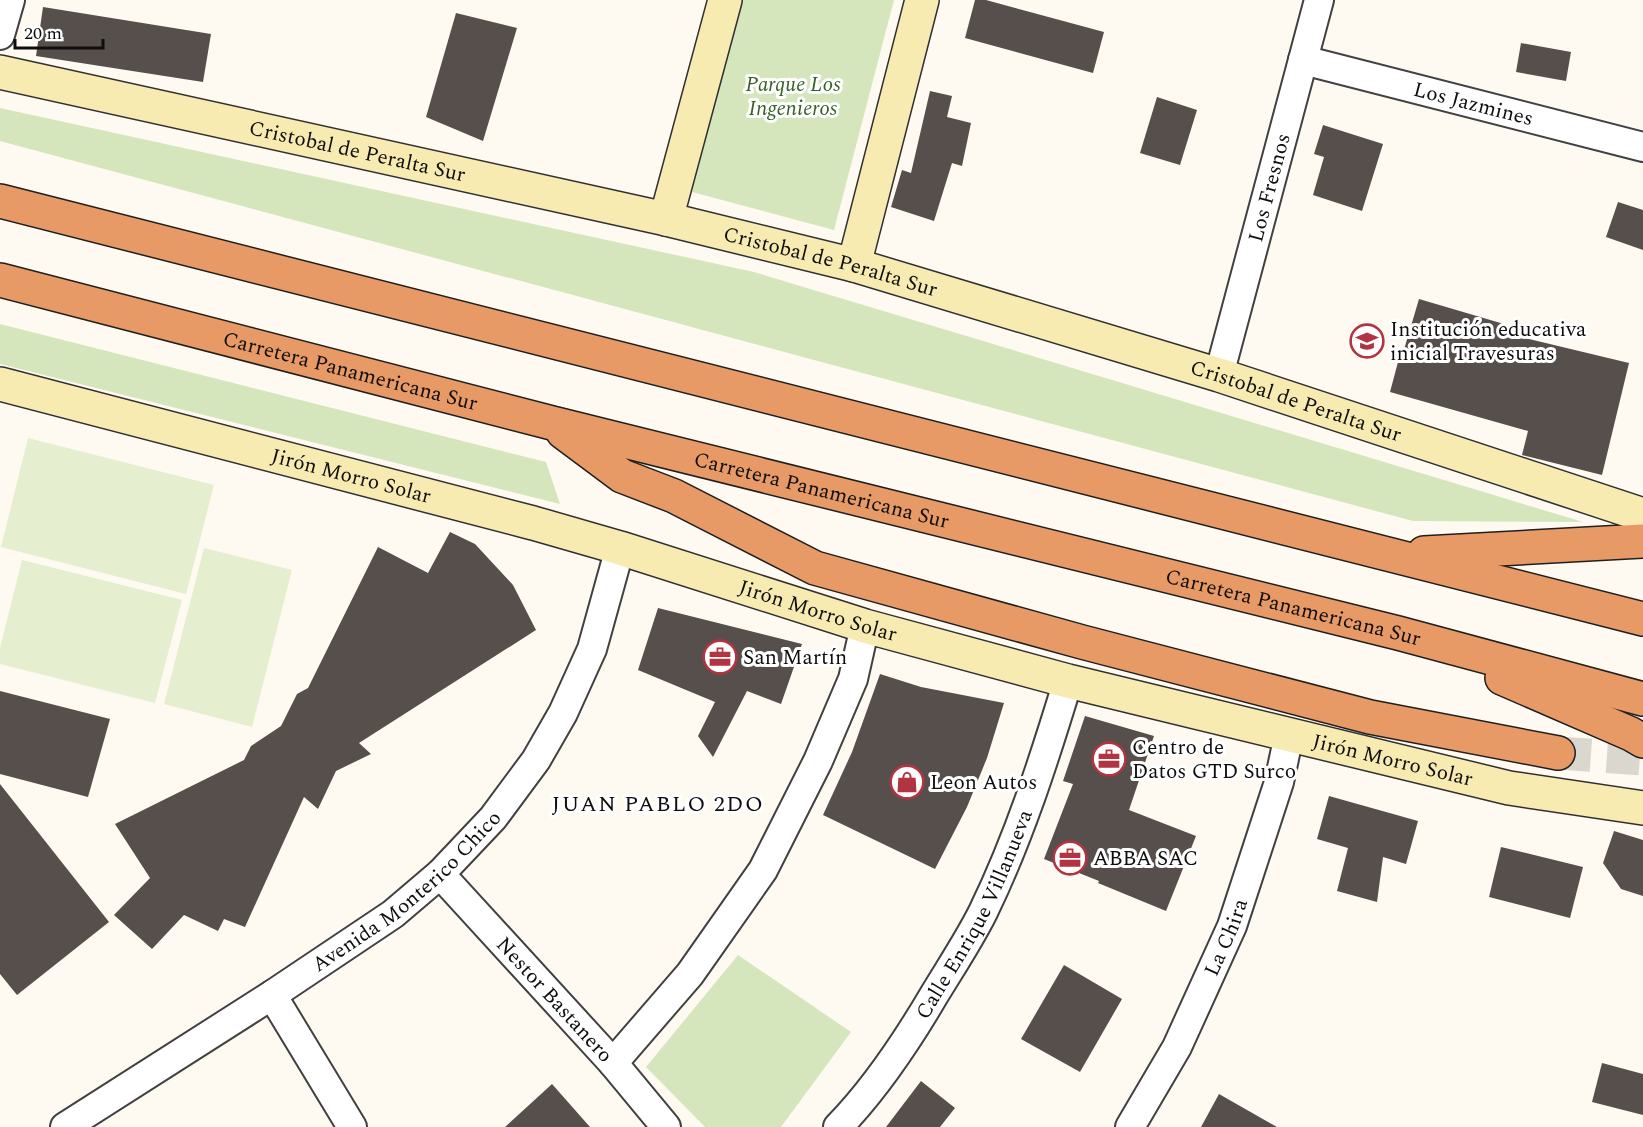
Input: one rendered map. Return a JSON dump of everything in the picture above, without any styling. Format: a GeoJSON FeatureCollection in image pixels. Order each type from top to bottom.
{"type":"FeatureCollection","features":[{"type":"Feature","properties":{"kind":"highway"},"geometry":{"type":"LineString","coordinates":[[0,201],[1643,619]]}},
{"type":"Feature","properties":{"kind":"highway","name":"Carretera Panamericana Sur"},"geometry":{"type":"LineString","coordinates":[[0,280],[552,423],[1398,633],[1643,699]]}},
{"type":"Feature","properties":{"kind":"highway"},"geometry":{"type":"LineString","coordinates":[[552,423],[622,476],[674,496],[815,568],[1082,642],[1370,717],[1558,753]]}},
{"type":"Feature","properties":{"kind":"highway"},"geometry":{"type":"LineString","coordinates":[[1392,554],[1643,541]]}},
{"type":"Feature","properties":{"kind":"highway"},"geometry":{"type":"LineString","coordinates":[[1398,633],[1621,729],[1643,741]]}},
{"type":"Feature","properties":{"kind":"street"},"geometry":{"type":"LineString","coordinates":[[0,35],[10,0]]}},
{"type":"Feature","properties":{"kind":"street"},"geometry":{"type":"LineString","coordinates":[[666,219],[726,0]]}},
{"type":"Feature","properties":{"kind":"street"},"geometry":{"type":"LineString","coordinates":[[854,265],[922,0]]}},
{"type":"Feature","properties":{"kind":"street","name":"Los Fresnos"},"geometry":{"type":"LineString","coordinates":[[1219,375],[1319,0]]}},
{"type":"Feature","properties":{"kind":"street","name":"Los Jazmines"},"geometry":{"type":"LineString","coordinates":[[1303,60],[1643,147]]}},
{"type":"Feature","properties":{"kind":"street","name":"Cristobal de Peralta Sur"},"geometry":{"type":"LineString","coordinates":[[0,72],[666,219],[854,265],[1219,375],[1643,515]]}},
{"type":"Feature","properties":{"kind":"street","name":"Jirón Morro Solar"},"geometry":{"type":"LineString","coordinates":[[0,384],[533,523],[620,548],[865,626],[1068,681],[1509,788],[1643,808]]}},
{"type":"Feature","properties":{"kind":"street","name":"Avenida Monterico Chico"},"geometry":{"type":"LineString","coordinates":[[65,1127],[272,995],[393,914],[440,874],[493,818],[536,760],[563,713],[591,649],[620,548]]}},
{"type":"Feature","properties":{"kind":"street"},"geometry":{"type":"LineString","coordinates":[[613,1063],[690,974],[763,870],[818,761],[853,679],[865,626]]}},
{"type":"Feature","properties":{"kind":"street","name":"Calle Enrique Villanueva"},"geometry":{"type":"LineString","coordinates":[[838,1127],[852,1113],[908,1039],[982,913],[1022,822],[1068,681]]}},
{"type":"Feature","properties":{"kind":"street","name":"La Chira"},"geometry":{"type":"LineString","coordinates":[[1130,1127],[1177,1047],[1232,926],[1278,782],[1289,735]]}},
{"type":"Feature","properties":{"kind":"street","name":"Nestor Bastanero"},"geometry":{"type":"LineString","coordinates":[[440,874],[613,1063],[666,1127]]}},
{"type":"Feature","properties":{"kind":"street"},"geometry":{"type":"LineString","coordinates":[[272,995],[352,1127]]}},
{"type":"Feature","properties":{"kind":"green space","name":"Parque Los Ingenieros"},"geometry":{"type":"Polygon","coordinates":[[[742,0],[894,0],[834,230],[692,192],[742,0]]]}},
{"type":"Feature","properties":{"kind":"green space"},"geometry":{"type":"Polygon","coordinates":[[[0,108],[754,272],[1583,522],[1413,521],[0,141],[0,108]]]}},
{"type":"Feature","properties":{"kind":"green space"},"geometry":{"type":"Polygon","coordinates":[[[0,324],[546,462],[560,504],[0,364],[0,324]]]}},
{"type":"Feature","properties":{"kind":"green space"},"geometry":{"type":"Polygon","coordinates":[[[28,438],[214,485],[186,594],[1,547],[28,438]]]}},
{"type":"Feature","properties":{"kind":"green space"},"geometry":{"type":"Polygon","coordinates":[[[204,548],[292,570],[252,727],[164,704],[204,548]]]}},
{"type":"Feature","properties":{"kind":"green space"},"geometry":{"type":"Polygon","coordinates":[[[22,560],[182,600],[155,703],[0,664],[0,648],[22,560]]]}},
{"type":"Feature","properties":{"kind":"green space"},"geometry":{"type":"Polygon","coordinates":[[[738,955],[851,1032],[781,1127],[705,1127],[646,1067],[738,955]]]}},
{"type":"Feature","properties":{"kind":"building"},"geometry":{"type":"Polygon","coordinates":[[[975,0],[986,0],[1104,32],[1093,73],[965,38],[975,0]]]}},
{"type":"Feature","properties":{"kind":"building"},"geometry":{"type":"Polygon","coordinates":[[[43,7],[211,34],[203,82],[36,56],[43,7]]]}},
{"type":"Feature","properties":{"kind":"building"},"geometry":{"type":"Polygon","coordinates":[[[456,13],[517,28],[483,141],[426,117],[456,13]]]}},
{"type":"Feature","properties":{"kind":"building"},"geometry":{"type":"Polygon","coordinates":[[[1521,43],[1571,52],[1566,81],[1516,72],[1521,43]]]}},
{"type":"Feature","properties":{"kind":"building"},"geometry":{"type":"Polygon","coordinates":[[[930,91],[952,96],[947,117],[971,123],[962,166],[952,163],[934,221],[891,207],[902,170],[911,173],[930,91]]]}},
{"type":"Feature","properties":{"kind":"building"},"geometry":{"type":"Polygon","coordinates":[[[1157,97],[1197,110],[1180,165],[1140,153],[1157,97]]]}},
{"type":"Feature","properties":{"kind":"building"},"geometry":{"type":"Polygon","coordinates":[[[1323,125],[1383,144],[1362,211],[1313,195],[1324,157],[1314,154],[1323,125]]]}},
{"type":"Feature","properties":{"kind":"building"},"geometry":{"type":"Polygon","coordinates":[[[1618,202],[1643,210],[1643,250],[1606,237],[1618,202]]]}},
{"type":"Feature","properties":{"kind":"building"},"geometry":{"type":"Polygon","coordinates":[[[1419,299],[1531,332],[1529,339],[1629,363],[1602,475],[1522,455],[1528,431],[1390,392],[1419,299]]]}},
{"type":"Feature","properties":{"kind":"building"},"geometry":{"type":"Polygon","coordinates":[[[450,532],[475,544],[513,585],[536,630],[359,743],[371,754],[336,771],[318,809],[304,797],[245,927],[224,919],[218,931],[184,915],[152,949],[114,915],[150,878],[115,824],[244,760],[251,746],[281,726],[297,694],[308,688],[378,547],[428,573],[450,532]]]}},
{"type":"Feature","properties":{"kind":"building","name":"San Martín"},"geometry":{"type":"Polygon","coordinates":[[[658,608],[802,644],[781,704],[747,691],[713,757],[698,736],[715,702],[638,670],[658,608]]]}},
{"type":"Feature","properties":{"kind":"building","name":"Leon Autos"},"geometry":{"type":"Polygon","coordinates":[[[880,674],[921,687],[1004,703],[987,758],[967,807],[935,869],[823,815],[852,752],[880,674]]]}},
{"type":"Feature","properties":{"kind":"building"},"geometry":{"type":"Polygon","coordinates":[[[0,691],[110,719],[88,797],[0,774],[0,691]]]}},
{"type":"Feature","properties":{"kind":"building"},"geometry":{"type":"Polygon","coordinates":[[[1085,716],[1154,736],[1129,810],[1196,836],[1166,911],[1044,859],[1073,784],[1063,781],[1085,716]]]}},
{"type":"Feature","properties":{"kind":"building"},"geometry":{"type":"Polygon","coordinates":[[[0,784],[109,922],[17,995],[0,974],[0,784]]]}},
{"type":"Feature","properties":{"kind":"building"},"geometry":{"type":"Polygon","coordinates":[[[1329,796],[1418,821],[1406,864],[1383,857],[1377,902],[1337,891],[1348,848],[1317,839],[1329,796]]]}},
{"type":"Feature","properties":{"kind":"building"},"geometry":{"type":"Polygon","coordinates":[[[1614,831],[1643,840],[1643,896],[1621,889],[1603,863],[1614,831]]]}},
{"type":"Feature","properties":{"kind":"building"},"geometry":{"type":"Polygon","coordinates":[[[1501,847],[1583,867],[1570,918],[1489,897],[1501,847]]]}},
{"type":"Feature","properties":{"kind":"building"},"geometry":{"type":"Polygon","coordinates":[[[1064,965],[1122,999],[1080,1072],[1021,1039],[1064,965]]]}},
{"type":"Feature","properties":{"kind":"building"},"geometry":{"type":"Polygon","coordinates":[[[1602,1063],[1643,1074],[1643,1115],[1592,1102],[1602,1063]]]}},
{"type":"Feature","properties":{"kind":"building"},"geometry":{"type":"Polygon","coordinates":[[[921,1081],[955,1108],[940,1127],[886,1127],[921,1081]]]}},
{"type":"Feature","properties":{"kind":"building"},"geometry":{"type":"Polygon","coordinates":[[[552,1084],[590,1127],[505,1127],[552,1084]]]}},
{"type":"Feature","properties":{"kind":"building"},"geometry":{"type":"Polygon","coordinates":[[[1219,1094],[1277,1127],[1201,1127],[1219,1094]]]}},
{"type":"Feature","properties":{"kind":"tunnel"},"geometry":{"type":"LineString","coordinates":[[1558,753],[1643,759]]}},
{"type":"Feature","properties":{"kind":"place","name":"Institución educativa inicial Travesuras"},"geometry":{"type":"Point","coordinates":[1367,341]}},
{"type":"Feature","properties":{"kind":"place","name":"San Martín"},"geometry":{"type":"Point","coordinates":[720,657]}},
{"type":"Feature","properties":{"kind":"place","name":"Centro de Datos GTD Surco"},"geometry":{"type":"Point","coordinates":[1109,759]}},
{"type":"Feature","properties":{"kind":"place","name":"Leon Autos"},"geometry":{"type":"Point","coordinates":[907,782]}},
{"type":"Feature","properties":{"kind":"place","name":"ABBA SAC"},"geometry":{"type":"Point","coordinates":[1070,858]}},
{"type":"Feature","properties":{"kind":"district","name":"JUAN PABLO 2DO"},"geometry":{"type":"Point","coordinates":[658,803]}}]}
